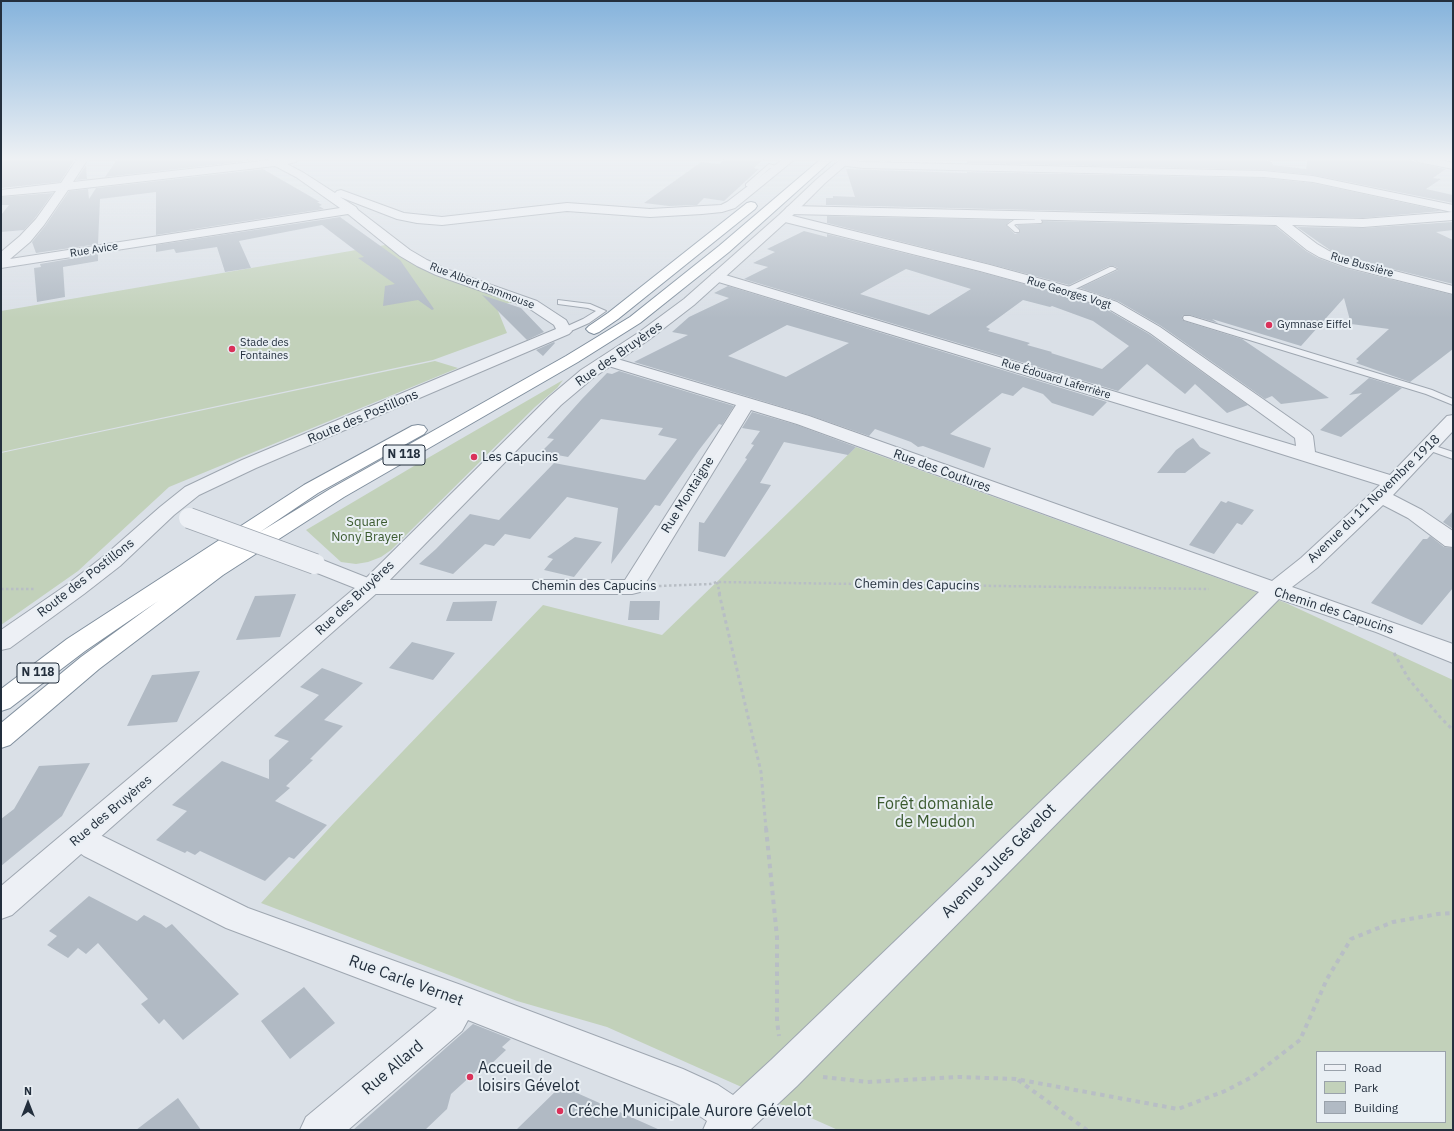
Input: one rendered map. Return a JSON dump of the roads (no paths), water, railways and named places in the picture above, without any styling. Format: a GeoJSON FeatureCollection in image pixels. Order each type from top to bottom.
{"type":"FeatureCollection","features":[{"type":"Feature","properties":{"kind":"highway","name":"N 118"},"geometry":{"type":"LineString","coordinates":[[1,702],[76,645],[311,489],[557,353],[614,316],[740,212]]}},
{"type":"Feature","properties":{"kind":"highway","name":"N 118"},"geometry":{"type":"LineString","coordinates":[[1,738],[90,663],[215,570],[337,493],[572,359],[635,320],[724,249],[756,212]]}},
{"type":"Feature","properties":{"kind":"street"},"geometry":{"type":"LineString","coordinates":[[1,259],[30,233],[46,212]]}},
{"type":"Feature","properties":{"kind":"street","name":"Rue Avice"},"geometry":{"type":"LineString","coordinates":[[1,264],[340,212]]}},
{"type":"Feature","properties":{"kind":"street","name":"Rue Albert Dammouse"},"geometry":{"type":"LineString","coordinates":[[354,212],[405,253],[422,263],[441,272],[532,304],[561,323],[564,331]]}},
{"type":"Feature","properties":{"kind":"street"},"geometry":{"type":"LineString","coordinates":[[399,212],[417,219],[469,219],[509,212]]}},
{"type":"Feature","properties":{"kind":"street"},"geometry":{"type":"LineString","coordinates":[[641,212],[650,213],[681,212]]}},
{"type":"Feature","properties":{"kind":"street","name":"Rue des Bruyères"},"geometry":{"type":"LineString","coordinates":[[1,905],[370,587],[556,401],[587,374],[668,319],[789,212]]}},
{"type":"Feature","properties":{"kind":"street"},"geometry":{"type":"LineString","coordinates":[[787,214],[1036,216],[1378,223],[1453,216]]}},
{"type":"Feature","properties":{"kind":"street","name":"Rue Georges Vogt"},"geometry":{"type":"LineString","coordinates":[[787,214],[1066,290],[1112,305],[1155,330],[1304,436],[1306,455]]}},
{"type":"Feature","properties":{"kind":"street","name":"Rue Bussière"},"geometry":{"type":"LineString","coordinates":[[1280,222],[1312,247],[1324,254],[1351,264],[1453,290]]}},
{"type":"Feature","properties":{"kind":"street","name":"Rue Édouard Laferrière"},"geometry":{"type":"LineString","coordinates":[[717,277],[1306,455],[1387,489],[1415,514],[1453,541]]}},
{"type":"Feature","properties":{"kind":"street","name":"Route des Postillons"},"geometry":{"type":"LineString","coordinates":[[1,642],[76,589],[112,561],[167,511],[192,491],[249,464],[564,331]]}},
{"type":"Feature","properties":{"kind":"street","name":"Rue des Coutures"},"geometry":{"type":"LineString","coordinates":[[608,361],[803,420],[1274,590]]}},
{"type":"Feature","properties":{"kind":"street","name":"Rue Montaigne"},"geometry":{"type":"LineString","coordinates":[[632,587],[746,403]]}},
{"type":"Feature","properties":{"kind":"street","name":"Avenue du 11 Novembre 1918"},"geometry":{"type":"LineString","coordinates":[[1274,590],[1309,563],[1387,489],[1429,447],[1453,420]]}},
{"type":"Feature","properties":{"kind":"street"},"geometry":{"type":"LineString","coordinates":[[167,511],[315,564],[370,587]]}},
{"type":"Feature","properties":{"kind":"street","name":"Chemin des Capucins"},"geometry":{"type":"LineString","coordinates":[[370,587],[632,587]]}},
{"type":"Feature","properties":{"kind":"street","name":"Chemin des Capucins"},"geometry":{"type":"LineString","coordinates":[[1274,590],[1384,627],[1448,651],[1453,655]]}},
{"type":"Feature","properties":{"kind":"street","name":"Avenue Jules Gévelot"},"geometry":{"type":"LineString","coordinates":[[728,1124],[784,1073],[1274,590]]}},
{"type":"Feature","properties":{"kind":"street","name":"Rue Carle Vernet"},"geometry":{"type":"LineString","coordinates":[[80,838],[95,847],[237,918],[461,1001],[683,1087],[705,1098],[728,1124]]}},
{"type":"Feature","properties":{"kind":"street","name":"Rue Allard"},"geometry":{"type":"LineString","coordinates":[[320,1130],[450,1019],[461,1001]]}},
{"type":"Feature","properties":{"kind":"lane"},"geometry":{"type":"LineString","coordinates":[[1017,231],[1010,226],[1014,222],[1039,222],[1036,216]]}},
{"type":"Feature","properties":{"kind":"lane"},"geometry":{"type":"LineString","coordinates":[[1066,290],[1113,269]]}},
{"type":"Feature","properties":{"kind":"lane"},"geometry":{"type":"LineString","coordinates":[[561,302],[590,306],[602,310],[586,321],[564,331]]}},
{"type":"Feature","properties":{"kind":"lane"},"geometry":{"type":"LineString","coordinates":[[1187,318],[1429,392],[1453,402]]}},
{"type":"Feature","properties":{"kind":"lane"},"geometry":{"type":"LineString","coordinates":[[1429,447],[1453,456]]}},
{"type":"Feature","properties":{"kind":"place","name":"Gymnase Eiffel"},"geometry":{"type":"Point","coordinates":[1269,325]}},
{"type":"Feature","properties":{"kind":"place","name":"Stade des Fontaines"},"geometry":{"type":"Point","coordinates":[232,349]}},
{"type":"Feature","properties":{"kind":"place","name":"Les Capucins"},"geometry":{"type":"Point","coordinates":[474,457]}},
{"type":"Feature","properties":{"kind":"place","name":"Accueil de loisirs Gévelot"},"geometry":{"type":"Point","coordinates":[470,1077]}},
{"type":"Feature","properties":{"kind":"place","name":"Créche Municipale Aurore Gévelot"},"geometry":{"type":"Point","coordinates":[560,1111]}},
{"type":"Feature","properties":{"kind":"park label","name":"Square Nony Brayer"},"geometry":{"type":"Point","coordinates":[367,530]}},
{"type":"Feature","properties":{"kind":"park label","name":"Forêt domaniale de Meudon"},"geometry":{"type":"Point","coordinates":[935,813]}}]}
